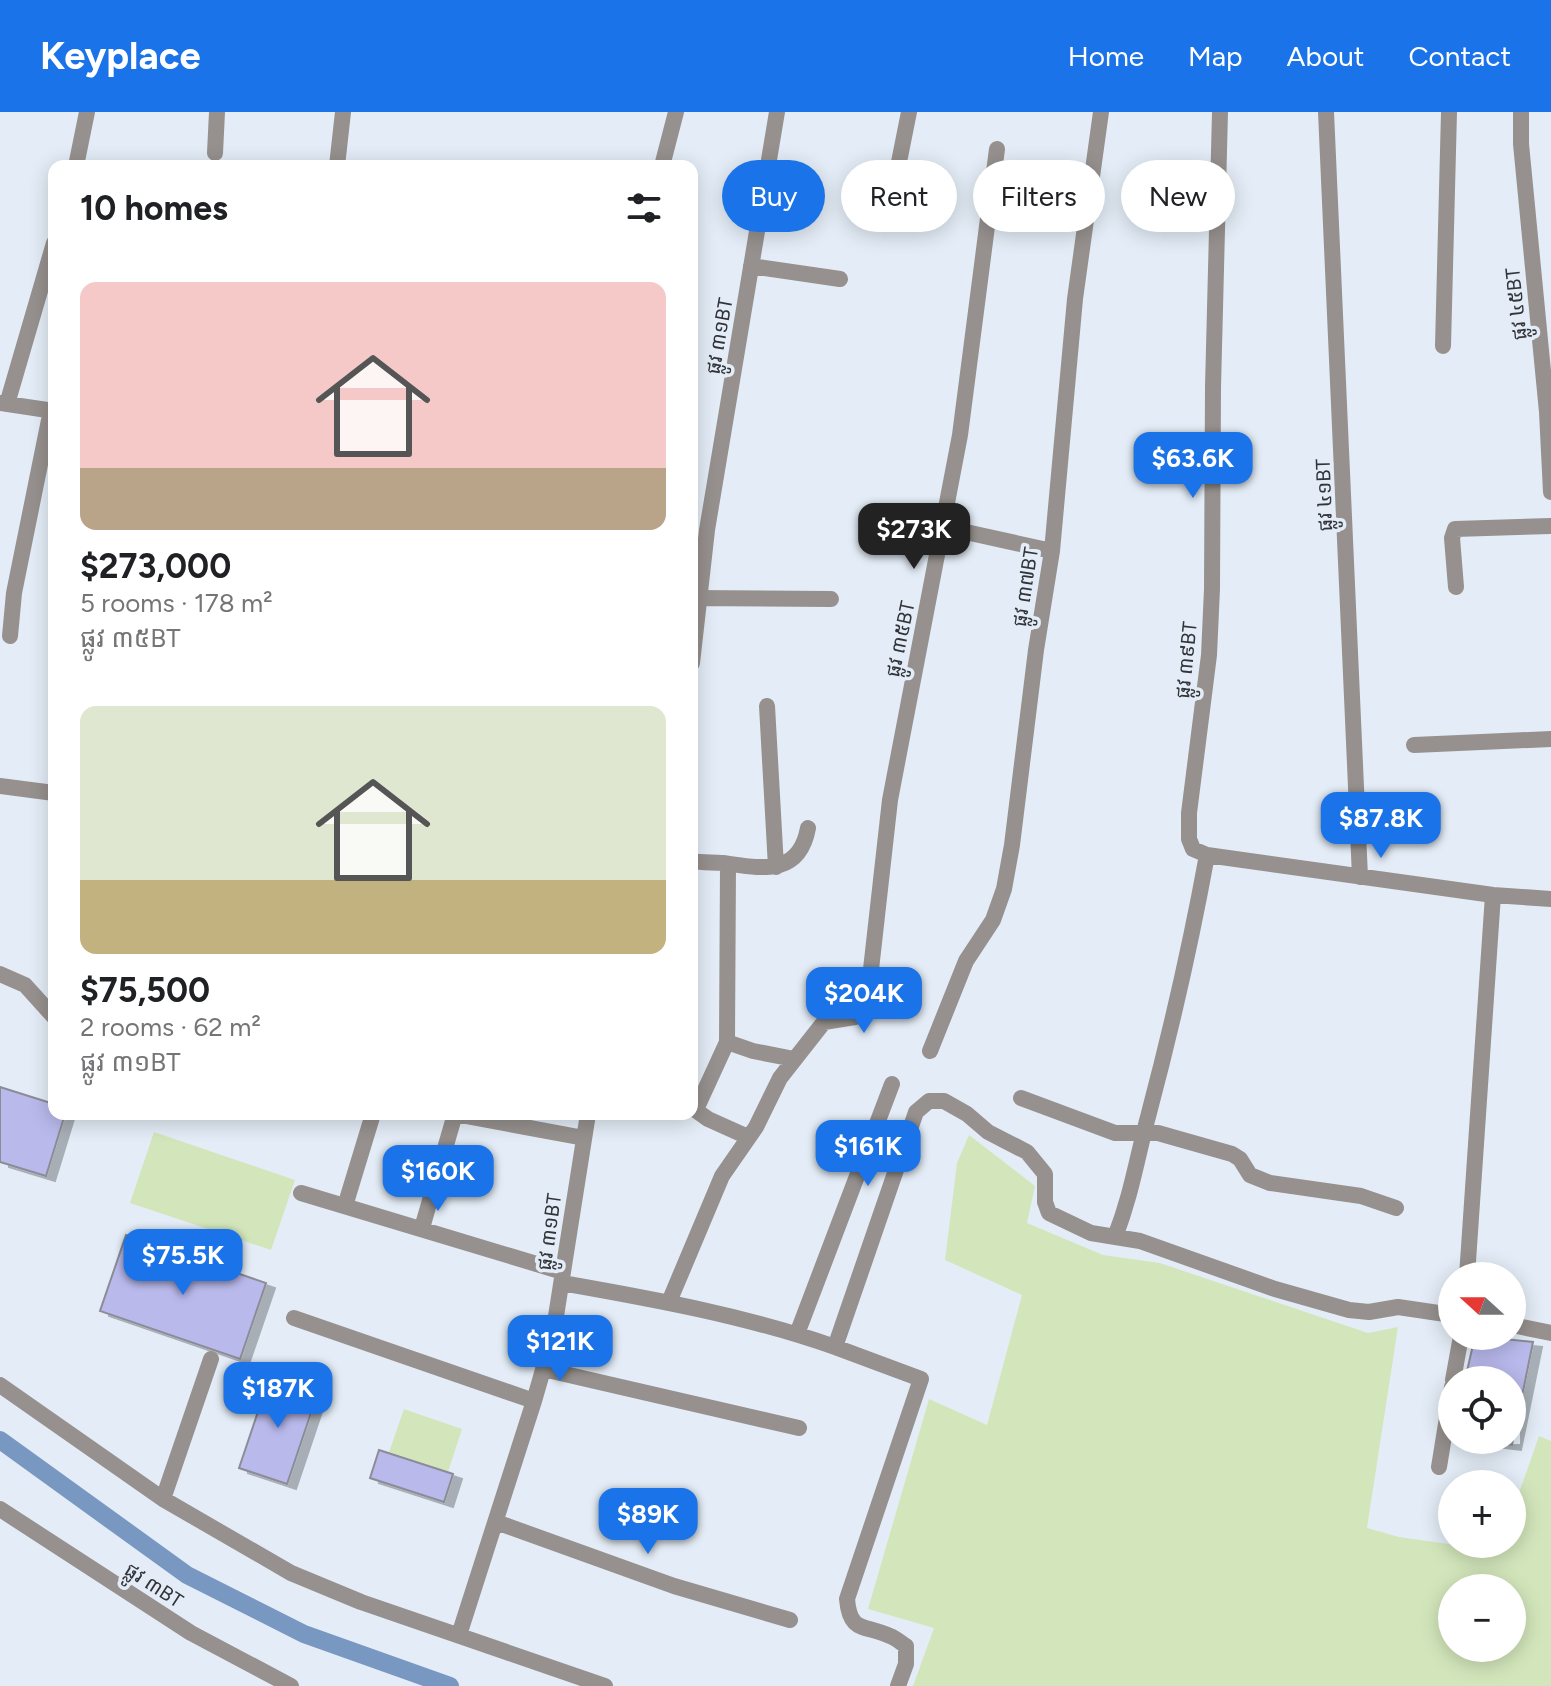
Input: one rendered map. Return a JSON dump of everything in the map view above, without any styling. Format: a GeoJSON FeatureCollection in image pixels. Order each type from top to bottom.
{"type":"FeatureCollection","features":[{"type":"Feature","properties":{"kind":"street"},"geometry":{"type":"LineString","coordinates":[[77,160],[87,112]]}},
{"type":"Feature","properties":{"kind":"street"},"geometry":{"type":"LineString","coordinates":[[215,153],[217,112]]}},
{"type":"Feature","properties":{"kind":"street"},"geometry":{"type":"LineString","coordinates":[[338,160],[343,112]]}},
{"type":"Feature","properties":{"kind":"street"},"geometry":{"type":"LineString","coordinates":[[664,160],[676,112]]}},
{"type":"Feature","properties":{"kind":"street","name":"ផ្លូវ ៣១BT"},"geometry":{"type":"LineString","coordinates":[[698,563],[700,528],[751,266],[777,112]]}},
{"type":"Feature","properties":{"kind":"street"},"geometry":{"type":"LineString","coordinates":[[899,160],[909,112]]}},
{"type":"Feature","properties":{"kind":"street","name":"ផ្លូវ ៣៧BT"},"geometry":{"type":"LineString","coordinates":[[930,1051],[953,988],[966,961],[993,920],[1004,889],[1052,551],[1075,299],[1101,112]]}},
{"type":"Feature","properties":{"kind":"street","name":"ផ្លូវ ៣៩BT"},"geometry":{"type":"LineString","coordinates":[[1207,855],[1193,849],[1189,839],[1189,813],[1209,655],[1212,589],[1220,112]]}},
{"type":"Feature","properties":{"kind":"street","name":"ផ្លូវ ៤១BT"},"geometry":{"type":"LineString","coordinates":[[1326,112],[1360,877]]}},
{"type":"Feature","properties":{"kind":"street"},"geometry":{"type":"LineString","coordinates":[[1443,346],[1449,112]]}},
{"type":"Feature","properties":{"kind":"street","name":"ផ្លូវ ៤៥BT"},"geometry":{"type":"LineString","coordinates":[[1521,112],[1521,144],[1549,412],[1551,492]]}},
{"type":"Feature","properties":{"kind":"street","name":"ផ្លូវ ៣៥BT"},"geometry":{"type":"LineString","coordinates":[[794,1059],[824,1022],[855,1017],[868,996],[890,800],[960,435],[997,149]]}},
{"type":"Feature","properties":{"kind":"street"},"geometry":{"type":"LineString","coordinates":[[48,262],[3,404],[48,410]]}},
{"type":"Feature","properties":{"kind":"street"},"geometry":{"type":"LineString","coordinates":[[751,266],[840,279]]}},
{"type":"Feature","properties":{"kind":"street"},"geometry":{"type":"LineString","coordinates":[[10,636],[7,592],[48,427]]}},
{"type":"Feature","properties":{"kind":"street"},"geometry":{"type":"LineString","coordinates":[[1456,587],[1452,538],[1455,529],[1551,526]]}},
{"type":"Feature","properties":{"kind":"street"},"geometry":{"type":"LineString","coordinates":[[943,527],[1052,551]]}},
{"type":"Feature","properties":{"kind":"street"},"geometry":{"type":"LineString","coordinates":[[698,598],[831,599]]}},
{"type":"Feature","properties":{"kind":"street"},"geometry":{"type":"LineString","coordinates":[[767,706],[776,867]]}},
{"type":"Feature","properties":{"kind":"street"},"geometry":{"type":"LineString","coordinates":[[1414,745],[1551,739]]}},
{"type":"Feature","properties":{"kind":"street"},"geometry":{"type":"LineString","coordinates":[[0,786],[48,792]]}},
{"type":"Feature","properties":{"kind":"street"},"geometry":{"type":"LineString","coordinates":[[698,862],[757,869],[776,867],[794,858],[805,842],[808,828]]}},
{"type":"Feature","properties":{"kind":"street"},"geometry":{"type":"LineString","coordinates":[[1115,1237],[1130,1201],[1144,1131],[1189,957],[1207,855],[1493,895],[1551,899]]}},
{"type":"Feature","properties":{"kind":"street"},"geometry":{"type":"LineString","coordinates":[[698,1099],[727,1042],[728,864]]}},
{"type":"Feature","properties":{"kind":"street"},"geometry":{"type":"LineString","coordinates":[[1468,1262],[1493,895]]}},
{"type":"Feature","properties":{"kind":"street"},"geometry":{"type":"LineString","coordinates":[[0,974],[25,985],[48,1010]]}},
{"type":"Feature","properties":{"kind":"street"},"geometry":{"type":"LineString","coordinates":[[669,1302],[722,1176],[794,1059],[727,1042]]}},
{"type":"Feature","properties":{"kind":"street"},"geometry":{"type":"LineString","coordinates":[[797,1334],[892,1084]]}},
{"type":"Feature","properties":{"kind":"street"},"geometry":{"type":"LineString","coordinates":[[1021,1098],[1115,1133],[1144,1131],[1232,1154],[1240,1159],[1250,1175],[1270,1183],[1361,1196],[1396,1208]]}},
{"type":"Feature","properties":{"kind":"street"},"geometry":{"type":"LineString","coordinates":[[835,1347],[916,1112],[929,1101],[944,1101],[967,1114],[988,1132],[1027,1152],[1045,1174],[1045,1202],[1049,1213],[1091,1233],[1140,1241],[1275,1289],[1349,1310],[1369,1312],[1398,1307],[1438,1313]]}},
{"type":"Feature","properties":{"kind":"street"},"geometry":{"type":"LineString","coordinates":[[698,1112],[748,1137]]}},
{"type":"Feature","properties":{"kind":"street"},"geometry":{"type":"LineString","coordinates":[[345,1206],[371,1120]]}},
{"type":"Feature","properties":{"kind":"street"},"geometry":{"type":"LineString","coordinates":[[422,1228],[453,1120]]}},
{"type":"Feature","properties":{"kind":"street"},"geometry":{"type":"LineString","coordinates":[[487,1120],[584,1138]]}},
{"type":"Feature","properties":{"kind":"street","name":"ផ្លូវ ៣១BT"},"geometry":{"type":"LineString","coordinates":[[459,1635],[553,1335],[587,1120]]}},
{"type":"Feature","properties":{"kind":"street"},"geometry":{"type":"LineString","coordinates":[[301,1193],[422,1228],[563,1277],[797,1334],[921,1379],[847,1599],[848,1614],[857,1626],[890,1636],[906,1646],[906,1664],[898,1686]]}},
{"type":"Feature","properties":{"kind":"street"},"geometry":{"type":"LineString","coordinates":[[294,1318],[534,1401]]}},
{"type":"Feature","properties":{"kind":"street"},"geometry":{"type":"LineString","coordinates":[[1526,1328],[1551,1333]]}},
{"type":"Feature","properties":{"kind":"street"},"geometry":{"type":"LineString","coordinates":[[163,1499],[211,1359]]}},
{"type":"Feature","properties":{"kind":"street"},"geometry":{"type":"LineString","coordinates":[[543,1369],[799,1428]]}},
{"type":"Feature","properties":{"kind":"street"},"geometry":{"type":"LineString","coordinates":[[0,1385],[163,1499],[291,1573],[361,1602],[605,1686]]}},
{"type":"Feature","properties":{"kind":"street"},"geometry":{"type":"LineString","coordinates":[[1439,1467],[1441,1454]]}},
{"type":"Feature","properties":{"kind":"street","name":"ផ្លូវ ៣BT"},"geometry":{"type":"LineString","coordinates":[[3,1517],[191,1633],[291,1686]]}},
{"type":"Feature","properties":{"kind":"street"},"geometry":{"type":"LineString","coordinates":[[496,1522],[674,1586],[790,1620]]}},
{"type":"Feature","properties":{"kind":"green space"},"geometry":{"type":"Polygon","coordinates":[[[154,1132],[295,1180],[271,1250],[130,1203],[154,1132]]]}},
{"type":"Feature","properties":{"kind":"green space"},"geometry":{"type":"Polygon","coordinates":[[[969,1135],[1035,1186],[1027,1223],[1103,1255],[1160,1263],[1368,1333],[1398,1327],[1367,1528],[1399,1537],[1438,1543],[1438,1558],[1526,1558],[1526,1473],[1539,1436],[1551,1441],[1551,1686],[913,1686],[934,1628],[868,1609],[929,1399],[987,1425],[1022,1295],[945,1260],[957,1163],[969,1135]]]}},
{"type":"Feature","properties":{"kind":"green space"},"geometry":{"type":"Polygon","coordinates":[[[404,1409],[462,1429],[448,1472],[389,1452],[404,1409]]]}},
{"type":"Feature","properties":{"kind":"building"},"geometry":{"type":"Polygon","coordinates":[[[0,1087],[48,1102],[48,1120],[63,1120],[46,1176],[0,1162],[0,1087]]]}},
{"type":"Feature","properties":{"kind":"building"},"geometry":{"type":"Polygon","coordinates":[[[126,1235],[266,1283],[240,1359],[100,1311],[126,1235]]]}},
{"type":"Feature","properties":{"kind":"building"},"geometry":{"type":"Polygon","coordinates":[[[1526,1341],[1533,1342],[1526,1376],[1526,1366],[1468,1366],[1472,1350],[1526,1350],[1526,1341]]]}},
{"type":"Feature","properties":{"kind":"building"},"geometry":{"type":"Polygon","coordinates":[[[270,1376],[318,1392],[287,1484],[239,1468],[270,1376]]]}},
{"type":"Feature","properties":{"kind":"building"},"geometry":{"type":"Polygon","coordinates":[[[379,1450],[453,1474],[444,1502],[370,1478],[379,1450]]]}},
{"type":"Feature","properties":{"kind":"waterway"},"geometry":{"type":"LineString","coordinates":[[0,1440],[187,1575],[304,1634],[450,1686]]}}]}
